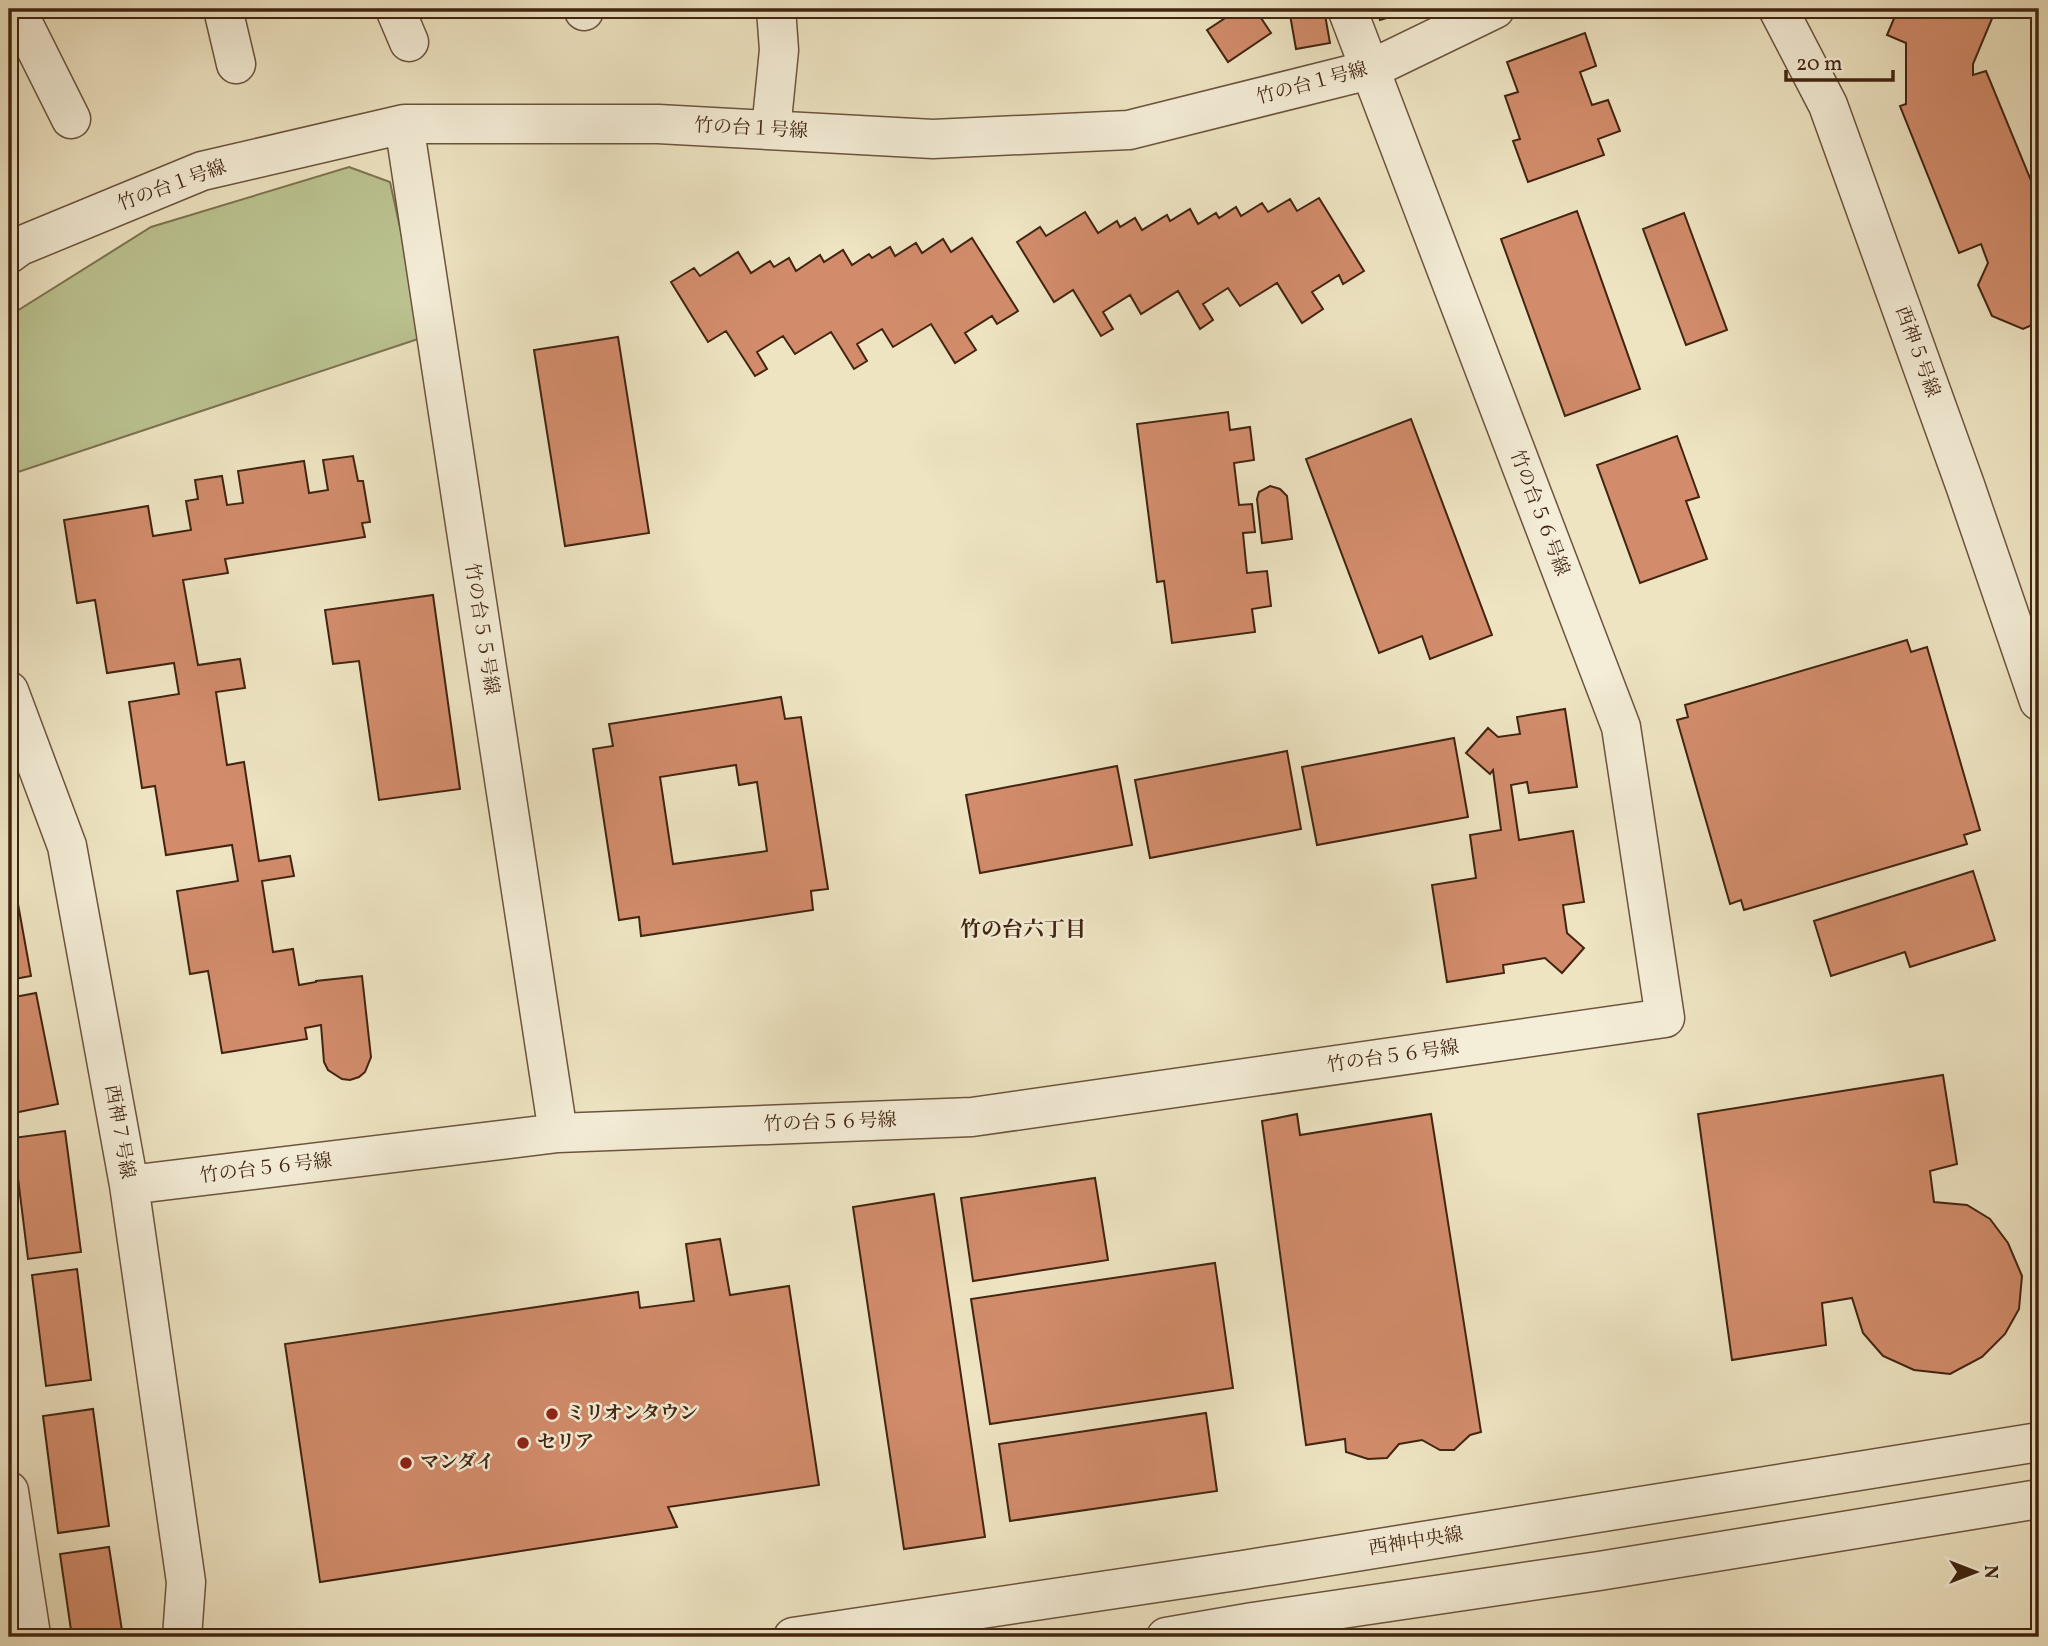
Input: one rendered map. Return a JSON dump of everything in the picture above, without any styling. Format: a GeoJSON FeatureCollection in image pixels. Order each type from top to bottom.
{"type":"FeatureCollection","features":[{"type":"Feature","properties":{"kind":"street"},"geometry":{"type":"LineString","coordinates":[[16,9],[71,119]]}},
{"type":"Feature","properties":{"kind":"street"},"geometry":{"type":"LineString","coordinates":[[223,9],[236,64]]}},
{"type":"Feature","properties":{"kind":"street"},"geometry":{"type":"LineString","coordinates":[[771,130],[779,50],[776,9]]}},
{"type":"Feature","properties":{"kind":"street"},"geometry":{"type":"LineString","coordinates":[[1347,9],[1369,70]]}},
{"type":"Feature","properties":{"kind":"street","name":"竹の台１号線"},"geometry":{"type":"LineString","coordinates":[[9,254],[20,246],[202,171],[404,124],[658,124],[933,139],[1129,130],[1369,70],[1494,9]]}},
{"type":"Feature","properties":{"kind":"street","name":"西神５号線"},"geometry":{"type":"LineString","coordinates":[[1778,9],[1828,105],[1965,485],[2039,701]]}},
{"type":"Feature","properties":{"kind":"street","name":"竹の台５６号線"},"geometry":{"type":"LineString","coordinates":[[129,1185],[558,1133],[972,1117],[1665,1018],[1621,727],[1369,70]]}},
{"type":"Feature","properties":{"kind":"street","name":"竹の台５５号線"},"geometry":{"type":"LineString","coordinates":[[404,124],[558,1133]]}},
{"type":"Feature","properties":{"kind":"street","name":"西神７号線"},"geometry":{"type":"LineString","coordinates":[[9,691],[67,846],[129,1185],[186,1582]]}},
{"type":"Feature","properties":{"kind":"street","name":"西神中央線"},"geometry":{"type":"LineString","coordinates":[[793,1637],[1243,1570],[2039,1442]]}},
{"type":"Feature","properties":{"kind":"street"},"geometry":{"type":"LineString","coordinates":[[9,1492],[15,1578],[31,1635]]}},
{"type":"Feature","properties":{"kind":"street"},"geometry":{"type":"LineString","coordinates":[[1166,1637],[1599,1571],[2039,1499]]}},
{"type":"Feature","properties":{"kind":"street"},"geometry":{"type":"LineString","coordinates":[[1243,1570],[1253,1622]]}},
{"type":"Feature","properties":{"kind":"street"},"geometry":{"type":"LineString","coordinates":[[182,1637],[186,1582]]}},
{"type":"Feature","properties":{"kind":"street"},"geometry":{"type":"LineString","coordinates":[[186,1582],[210,1637]]}},
{"type":"Feature","properties":{"kind":"green space"},"geometry":{"type":"Polygon","coordinates":[[[349,167],[390,182],[424,337],[12,474],[9,467],[9,316],[151,227],[349,167]]]}},
{"type":"Feature","properties":{"kind":"building"},"geometry":{"type":"Polygon","coordinates":[[[1239,9],[1255,9],[1271,33],[1228,62],[1207,30],[1239,9]]]}},
{"type":"Feature","properties":{"kind":"building"},"geometry":{"type":"Polygon","coordinates":[[[1289,9],[1324,9],[1330,43],[1296,49],[1289,9]]]}},
{"type":"Feature","properties":{"kind":"building"},"geometry":{"type":"Polygon","coordinates":[[[1376,9],[1416,9],[1380,20],[1376,9]]]}},
{"type":"Feature","properties":{"kind":"building"},"geometry":{"type":"Polygon","coordinates":[[[1898,9],[1996,9],[1973,64],[1973,75],[1986,71],[2039,200],[2039,322],[2023,329],[1992,316],[1978,285],[1988,263],[1981,244],[1959,253],[1900,106],[1906,104],[1906,43],[1887,35],[1898,9]]]}},
{"type":"Feature","properties":{"kind":"building"},"geometry":{"type":"Polygon","coordinates":[[[1585,33],[1596,66],[1580,72],[1592,105],[1608,100],[1620,131],[1598,139],[1604,155],[1528,182],[1513,141],[1520,139],[1505,96],[1518,92],[1507,62],[1585,33]]]}},
{"type":"Feature","properties":{"kind":"building"},"geometry":{"type":"Polygon","coordinates":[[[1319,198],[1364,271],[1343,284],[1339,275],[1312,292],[1323,309],[1302,323],[1277,283],[1240,306],[1228,288],[1203,304],[1213,320],[1200,329],[1178,291],[1141,314],[1130,295],[1103,312],[1113,329],[1101,336],[1073,290],[1054,302],[1017,242],[1040,227],[1046,236],[1085,212],[1098,233],[1117,221],[1120,227],[1135,218],[1142,230],[1167,215],[1170,221],[1190,209],[1198,224],[1216,213],[1219,218],[1236,207],[1241,216],[1262,203],[1268,212],[1290,199],[1297,211],[1319,198]]]}},
{"type":"Feature","properties":{"kind":"building"},"geometry":{"type":"Polygon","coordinates":[[[1577,211],[1640,389],[1565,416],[1501,239],[1577,211]]]}},
{"type":"Feature","properties":{"kind":"building"},"geometry":{"type":"Polygon","coordinates":[[[1684,213],[1727,330],[1686,345],[1643,229],[1684,213]]]}},
{"type":"Feature","properties":{"kind":"building"},"geometry":{"type":"Polygon","coordinates":[[[972,238],[1018,311],[997,324],[992,316],[965,333],[976,350],[955,363],[931,324],[893,347],[882,329],[857,344],[867,361],[854,369],[831,332],[795,354],[783,336],[757,352],[767,369],[755,376],[726,331],[708,342],[671,282],[694,268],[700,276],[738,252],[751,273],[770,261],[774,267],[789,258],[796,271],[820,255],[824,262],[843,250],[852,265],[869,254],[872,258],[890,247],[895,256],[916,243],[922,253],[943,239],[951,252],[972,238]]]}},
{"type":"Feature","properties":{"kind":"building"},"geometry":{"type":"Polygon","coordinates":[[[618,337],[649,533],[565,546],[534,350],[618,337]]]}},
{"type":"Feature","properties":{"kind":"building"},"geometry":{"type":"Polygon","coordinates":[[[1228,412],[1230,430],[1250,427],[1254,460],[1234,463],[1239,505],[1252,504],[1255,532],[1243,533],[1247,573],[1267,571],[1271,606],[1252,609],[1255,632],[1172,643],[1164,581],[1157,582],[1137,424],[1228,412]]]}},
{"type":"Feature","properties":{"kind":"building"},"geometry":{"type":"Polygon","coordinates":[[[1411,419],[1492,635],[1430,659],[1422,636],[1379,653],[1306,459],[1411,419]]]}},
{"type":"Feature","properties":{"kind":"building"},"geometry":{"type":"Polygon","coordinates":[[[1677,436],[1699,497],[1686,501],[1707,559],[1640,583],[1597,465],[1677,436]]]}},
{"type":"Feature","properties":{"kind":"building"},"geometry":{"type":"Polygon","coordinates":[[[353,456],[358,481],[363,481],[370,522],[362,523],[365,537],[225,559],[228,573],[183,580],[198,665],[240,659],[245,688],[216,692],[227,765],[244,762],[259,861],[290,856],[294,876],[262,881],[273,952],[293,949],[299,985],[362,976],[371,1057],[365,1072],[350,1080],[342,1079],[328,1070],[324,1062],[321,1025],[305,1028],[307,1039],[222,1053],[208,971],[190,974],[177,891],[238,881],[232,845],[166,855],[155,786],[142,788],[129,702],[179,694],[174,663],[107,673],[95,600],[77,603],[64,520],[148,506],[153,536],[191,530],[186,501],[198,499],[195,480],[222,476],[227,505],[243,503],[238,471],[304,461],[309,493],[328,490],[323,460],[353,456]]]}},
{"type":"Feature","properties":{"kind":"building"},"geometry":{"type":"Polygon","coordinates":[[[1270,486],[1280,489],[1287,496],[1292,539],[1262,543],[1257,499],[1259,492],[1270,486]]]}},
{"type":"Feature","properties":{"kind":"building"},"geometry":{"type":"Polygon","coordinates":[[[433,595],[460,789],[379,800],[359,661],[333,664],[325,610],[433,595]]]}},
{"type":"Feature","properties":{"kind":"building"},"geometry":{"type":"Polygon","coordinates":[[[1907,640],[1911,652],[1927,647],[1980,830],[1964,835],[1967,844],[1744,910],[1741,900],[1730,904],[1677,720],[1688,717],[1685,705],[1907,640]]]}},
{"type":"Feature","properties":{"kind":"building"},"geometry":{"type":"Polygon","coordinates":[[[781,697],[785,719],[801,717],[828,889],[811,891],[813,910],[641,936],[639,917],[619,920],[593,749],[613,746],[609,724],[781,697]],[[736,765],[660,777],[673,864],[767,851],[757,782],[739,785],[736,765]]]}},
{"type":"Feature","properties":{"kind":"building"},"geometry":{"type":"Polygon","coordinates":[[[1565,709],[1577,787],[1529,793],[1527,782],[1511,785],[1519,840],[1573,831],[1584,902],[1563,905],[1567,933],[1584,948],[1562,973],[1545,958],[1503,965],[1504,973],[1447,982],[1432,885],[1476,878],[1470,835],[1501,830],[1493,770],[1490,774],[1466,753],[1488,728],[1498,737],[1520,734],[1517,717],[1565,709]]]}},
{"type":"Feature","properties":{"kind":"building"},"geometry":{"type":"Polygon","coordinates":[[[1454,738],[1468,817],[1317,845],[1302,767],[1454,738]]]}},
{"type":"Feature","properties":{"kind":"building"},"geometry":{"type":"Polygon","coordinates":[[[1287,751],[1301,829],[1150,858],[1135,780],[1287,751]]]}},
{"type":"Feature","properties":{"kind":"building"},"geometry":{"type":"Polygon","coordinates":[[[1117,766],[1132,845],[980,873],[966,795],[1117,766]]]}},
{"type":"Feature","properties":{"kind":"building"},"geometry":{"type":"Polygon","coordinates":[[[1973,871],[1995,940],[1910,967],[1905,952],[1831,976],[1814,921],[1973,871]]]}},
{"type":"Feature","properties":{"kind":"building"},"geometry":{"type":"Polygon","coordinates":[[[18,904],[31,976],[9,980],[9,906],[18,904]]]}},
{"type":"Feature","properties":{"kind":"building"},"geometry":{"type":"Polygon","coordinates":[[[36,993],[58,1104],[9,1114],[9,998],[36,993]]]}},
{"type":"Feature","properties":{"kind":"building"},"geometry":{"type":"Polygon","coordinates":[[[1943,1075],[1957,1164],[1930,1171],[1934,1202],[1967,1205],[1990,1219],[2008,1243],[2022,1276],[2019,1309],[2005,1334],[1982,1357],[1950,1374],[1914,1370],[1883,1356],[1863,1333],[1852,1298],[1822,1303],[1826,1345],[1732,1360],[1698,1114],[1943,1075]]]}},
{"type":"Feature","properties":{"kind":"building"},"geometry":{"type":"Polygon","coordinates":[[[1297,1114],[1300,1135],[1431,1114],[1481,1432],[1470,1435],[1454,1450],[1440,1450],[1422,1440],[1399,1444],[1387,1458],[1368,1459],[1346,1452],[1345,1439],[1306,1445],[1262,1121],[1297,1114]]]}},
{"type":"Feature","properties":{"kind":"building"},"geometry":{"type":"Polygon","coordinates":[[[65,1131],[81,1252],[28,1259],[13,1138],[65,1131]]]}},
{"type":"Feature","properties":{"kind":"building"},"geometry":{"type":"Polygon","coordinates":[[[1095,1178],[1108,1260],[973,1281],[961,1198],[1095,1178]]]}},
{"type":"Feature","properties":{"kind":"building"},"geometry":{"type":"Polygon","coordinates":[[[934,1194],[985,1537],[904,1549],[853,1207],[934,1194]]]}},
{"type":"Feature","properties":{"kind":"building","name":"ミリオンタウン"},"geometry":{"type":"Polygon","coordinates":[[[720,1239],[730,1295],[789,1286],[819,1485],[668,1507],[677,1527],[320,1582],[285,1344],[638,1292],[640,1308],[694,1301],[686,1244],[720,1239]]]}},
{"type":"Feature","properties":{"kind":"building"},"geometry":{"type":"Polygon","coordinates":[[[1215,1263],[1233,1388],[990,1424],[971,1299],[1215,1263]]]}},
{"type":"Feature","properties":{"kind":"building"},"geometry":{"type":"Polygon","coordinates":[[[77,1269],[91,1380],[46,1386],[32,1275],[77,1269]]]}},
{"type":"Feature","properties":{"kind":"building"},"geometry":{"type":"Polygon","coordinates":[[[93,1409],[109,1526],[58,1533],[43,1416],[93,1409]]]}},
{"type":"Feature","properties":{"kind":"building"},"geometry":{"type":"Polygon","coordinates":[[[1206,1413],[1217,1491],[1010,1521],[999,1444],[1206,1413]]]}},
{"type":"Feature","properties":{"kind":"building"},"geometry":{"type":"Polygon","coordinates":[[[109,1547],[123,1637],[72,1637],[60,1554],[109,1547]]]}},
{"type":"Feature","properties":{"kind":"place","name":"ミリオンタウン"},"geometry":{"type":"Point","coordinates":[552,1414]}},
{"type":"Feature","properties":{"kind":"place","name":"セリア"},"geometry":{"type":"Point","coordinates":[523,1443]}},
{"type":"Feature","properties":{"kind":"place","name":"マンダイ"},"geometry":{"type":"Point","coordinates":[406,1463]}},
{"type":"Feature","properties":{"kind":"district","name":"竹の台六丁目"},"geometry":{"type":"Point","coordinates":[1023,930]}}]}
